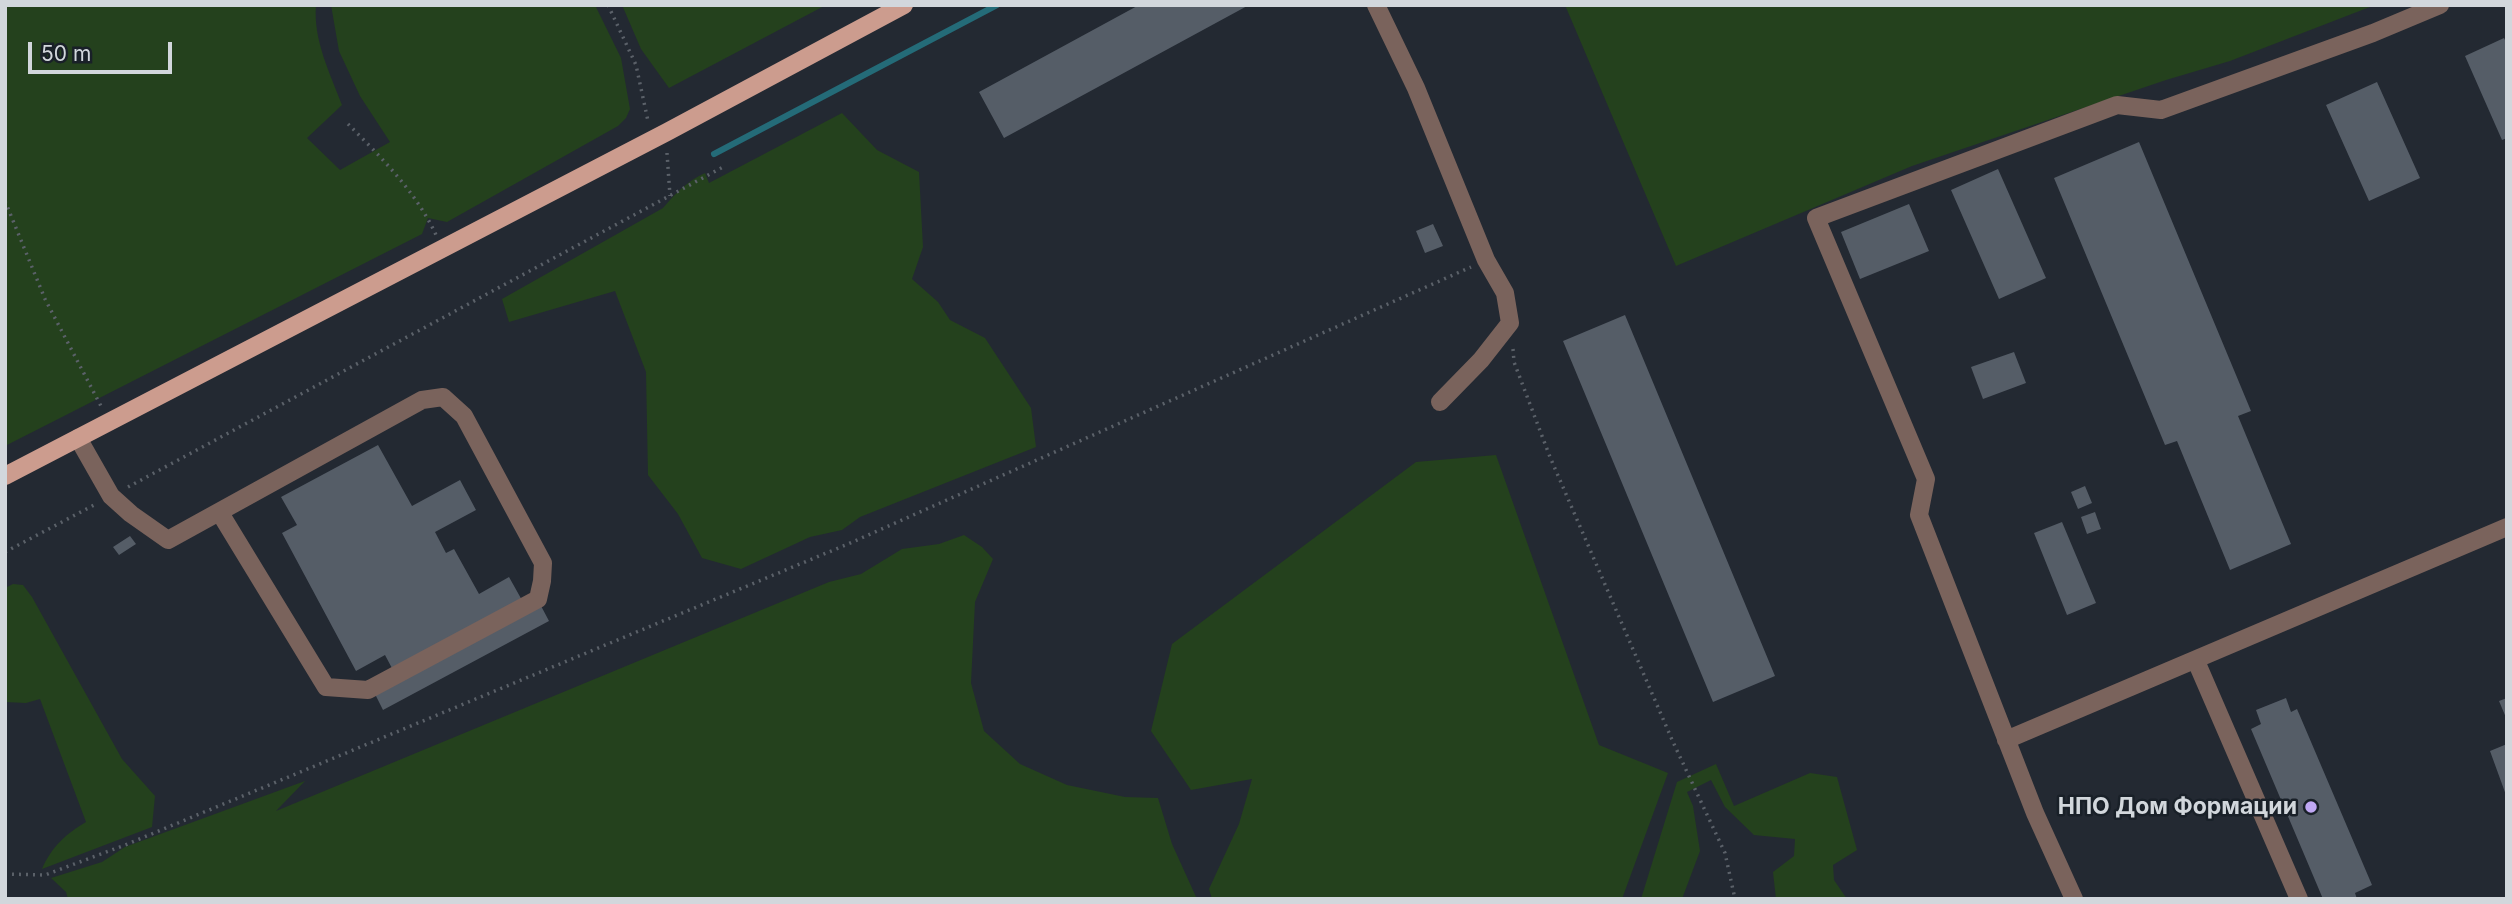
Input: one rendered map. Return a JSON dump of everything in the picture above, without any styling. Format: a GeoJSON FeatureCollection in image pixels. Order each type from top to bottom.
{"type":"FeatureCollection","features":[{"type":"Feature","properties":{"kind":"main road"},"geometry":{"type":"LineString","coordinates":[[5,476],[657,138],[905,5]]}},
{"type":"Feature","properties":{"kind":"lane"},"geometry":{"type":"LineString","coordinates":[[1376,5],[1416,88],[1486,260],[1505,293],[1510,323],[1481,360],[1440,402]]}},
{"type":"Feature","properties":{"kind":"lane"},"geometry":{"type":"LineString","coordinates":[[2074,899],[2035,813],[1919,515],[1926,479],[1816,218],[2117,106],[2161,110],[2373,33],[2440,5]]}},
{"type":"Feature","properties":{"kind":"lane"},"geometry":{"type":"LineString","coordinates":[[78,438],[111,496],[168,540],[422,400],[443,397],[464,416],[543,563],[538,599],[368,690],[326,687],[220,513]]}},
{"type":"Feature","properties":{"kind":"lane"},"geometry":{"type":"LineString","coordinates":[[2007,740],[2507,527]]}},
{"type":"Feature","properties":{"kind":"lane"},"geometry":{"type":"LineString","coordinates":[[2196,661],[2299,899]]}},
{"type":"Feature","properties":{"kind":"path"},"geometry":{"type":"LineString","coordinates":[[608,5],[636,65],[657,138],[667,152],[670,196]]}},
{"type":"Feature","properties":{"kind":"path"},"geometry":{"type":"LineString","coordinates":[[348,124],[370,146],[421,208],[442,249]]}},
{"type":"Feature","properties":{"kind":"path"},"geometry":{"type":"LineString","coordinates":[[5,552],[725,166]]}},
{"type":"Feature","properties":{"kind":"path"},"geometry":{"type":"LineString","coordinates":[[5,201],[46,299],[97,400],[111,421]]}},
{"type":"Feature","properties":{"kind":"path"},"geometry":{"type":"LineString","coordinates":[[5,874],[45,875],[125,845],[848,544],[1486,260]]}},
{"type":"Feature","properties":{"kind":"path"},"geometry":{"type":"LineString","coordinates":[[1510,323],[1514,362],[1550,457],[1673,742],[1725,853],[1735,899]]}},
{"type":"Feature","properties":{"kind":"green space"},"geometry":{"type":"Polygon","coordinates":[[[5,5],[316,5],[320,44],[342,105],[307,138],[340,170],[390,142],[360,96],[339,51],[331,5],[595,5],[621,58],[630,109],[618,126],[447,222],[428,218],[422,234],[5,446],[5,5]]]}},
{"type":"Feature","properties":{"kind":"green space"},"geometry":{"type":"Polygon","coordinates":[[[622,5],[826,5],[669,88],[641,49],[622,5]]]}},
{"type":"Feature","properties":{"kind":"green space"},"geometry":{"type":"Polygon","coordinates":[[[1565,5],[2375,5],[2230,61],[1912,166],[1676,266],[1565,5]]]}},
{"type":"Feature","properties":{"kind":"green space"},"geometry":{"type":"Polygon","coordinates":[[[842,113],[877,150],[919,172],[923,247],[912,279],[938,302],[950,320],[985,338],[1031,408],[1036,447],[860,517],[842,530],[810,537],[741,569],[702,558],[678,514],[648,475],[646,372],[615,291],[509,322],[502,299],[663,208],[682,188],[699,176],[705,173],[709,183],[842,113]]]}},
{"type":"Feature","properties":{"kind":"green space"},"geometry":{"type":"Polygon","coordinates":[[[1496,455],[1599,745],[1668,773],[1622,899],[1212,899],[1209,889],[1239,824],[1252,779],[1191,790],[1151,731],[1172,644],[1416,462],[1496,455]]]}},
{"type":"Feature","properties":{"kind":"green space"},"geometry":{"type":"Polygon","coordinates":[[[964,535],[982,547],[993,559],[975,602],[971,683],[984,731],[1020,764],[1067,785],[1125,797],[1158,798],[1172,844],[1197,899],[68,899],[66,892],[51,878],[102,862],[125,847],[305,781],[276,811],[829,582],[861,574],[902,549],[939,544],[964,535]]]}},
{"type":"Feature","properties":{"kind":"green space"},"geometry":{"type":"Polygon","coordinates":[[[13,584],[23,585],[32,597],[122,759],[155,796],[152,827],[42,869],[60,841],[86,822],[40,699],[26,703],[5,702],[5,588],[13,584]]]}},
{"type":"Feature","properties":{"kind":"green space"},"geometry":{"type":"Polygon","coordinates":[[[1716,764],[1734,806],[1810,773],[1837,777],[1857,850],[1833,865],[1834,880],[1847,899],[1776,899],[1773,872],[1794,856],[1795,839],[1754,835],[1725,807],[1711,780],[1687,792],[1693,806],[1700,851],[1682,899],[1641,899],[1677,782],[1716,764]]]}},
{"type":"Feature","properties":{"kind":"building"},"geometry":{"type":"Polygon","coordinates":[[[1139,5],[1249,5],[1004,138],[979,92],[1139,5]]]}},
{"type":"Feature","properties":{"kind":"building"},"geometry":{"type":"Polygon","coordinates":[[[2504,38],[2507,44],[2507,138],[2502,140],[2465,56],[2504,38]]]}},
{"type":"Feature","properties":{"kind":"building"},"geometry":{"type":"Polygon","coordinates":[[[2377,82],[2420,178],[2369,201],[2326,105],[2377,82]]]}},
{"type":"Feature","properties":{"kind":"building"},"geometry":{"type":"Polygon","coordinates":[[[2139,142],[2251,411],[2238,416],[2291,544],[2230,570],[2177,441],[2165,445],[2054,178],[2139,142]]]}},
{"type":"Feature","properties":{"kind":"building"},"geometry":{"type":"Polygon","coordinates":[[[1998,169],[2046,278],[1999,299],[1951,190],[1998,169]]]}},
{"type":"Feature","properties":{"kind":"building"},"geometry":{"type":"Polygon","coordinates":[[[1909,204],[1929,251],[1860,279],[1841,232],[1909,204]]]}},
{"type":"Feature","properties":{"kind":"building"},"geometry":{"type":"Polygon","coordinates":[[[1433,224],[1443,246],[1425,253],[1416,231],[1433,224]]]}},
{"type":"Feature","properties":{"kind":"building"},"geometry":{"type":"Polygon","coordinates":[[[1625,315],[1775,676],[1713,702],[1563,341],[1625,315]]]}},
{"type":"Feature","properties":{"kind":"building"},"geometry":{"type":"Polygon","coordinates":[[[2014,352],[2026,383],[1983,399],[1971,367],[2014,352]]]}},
{"type":"Feature","properties":{"kind":"building"},"geometry":{"type":"Polygon","coordinates":[[[378,445],[412,506],[460,480],[476,510],[435,532],[446,553],[454,549],[479,594],[509,577],[523,602],[394,672],[385,655],[356,671],[282,533],[297,525],[281,497],[378,445]]]}},
{"type":"Feature","properties":{"kind":"building"},"geometry":{"type":"Polygon","coordinates":[[[2085,486],[2092,503],[2078,509],[2071,492],[2085,486]]]}},
{"type":"Feature","properties":{"kind":"building"},"geometry":{"type":"Polygon","coordinates":[[[2095,512],[2101,529],[2087,534],[2081,517],[2095,512]]]}},
{"type":"Feature","properties":{"kind":"building"},"geometry":{"type":"Polygon","coordinates":[[[2062,522],[2096,603],[2067,615],[2034,533],[2062,522]]]}},
{"type":"Feature","properties":{"kind":"building"},"geometry":{"type":"Polygon","coordinates":[[[130,536],[136,544],[119,555],[113,547],[130,536]]]}},
{"type":"Feature","properties":{"kind":"building"},"geometry":{"type":"Polygon","coordinates":[[[540,604],[549,621],[383,710],[374,692],[540,604]]]}},
{"type":"Feature","properties":{"kind":"building","name":"НПО Дом Формации"},"geometry":{"type":"Polygon","coordinates":[[[2286,698],[2291,712],[2297,709],[2372,885],[2355,893],[2357,899],[2323,899],[2251,729],[2261,724],[2256,710],[2286,698]]]}},
{"type":"Feature","properties":{"kind":"building"},"geometry":{"type":"Polygon","coordinates":[[[2507,698],[2507,720],[2499,701],[2507,698]]]}},
{"type":"Feature","properties":{"kind":"building"},"geometry":{"type":"Polygon","coordinates":[[[2507,744],[2507,795],[2506,795],[2490,751],[2507,744]]]}},
{"type":"Feature","properties":{"kind":"waterway"},"geometry":{"type":"LineString","coordinates":[[714,154],[997,5]]}},
{"type":"Feature","properties":{"kind":"place","name":"НПО Дом Формации"},"geometry":{"type":"Point","coordinates":[2311,807]}}]}
